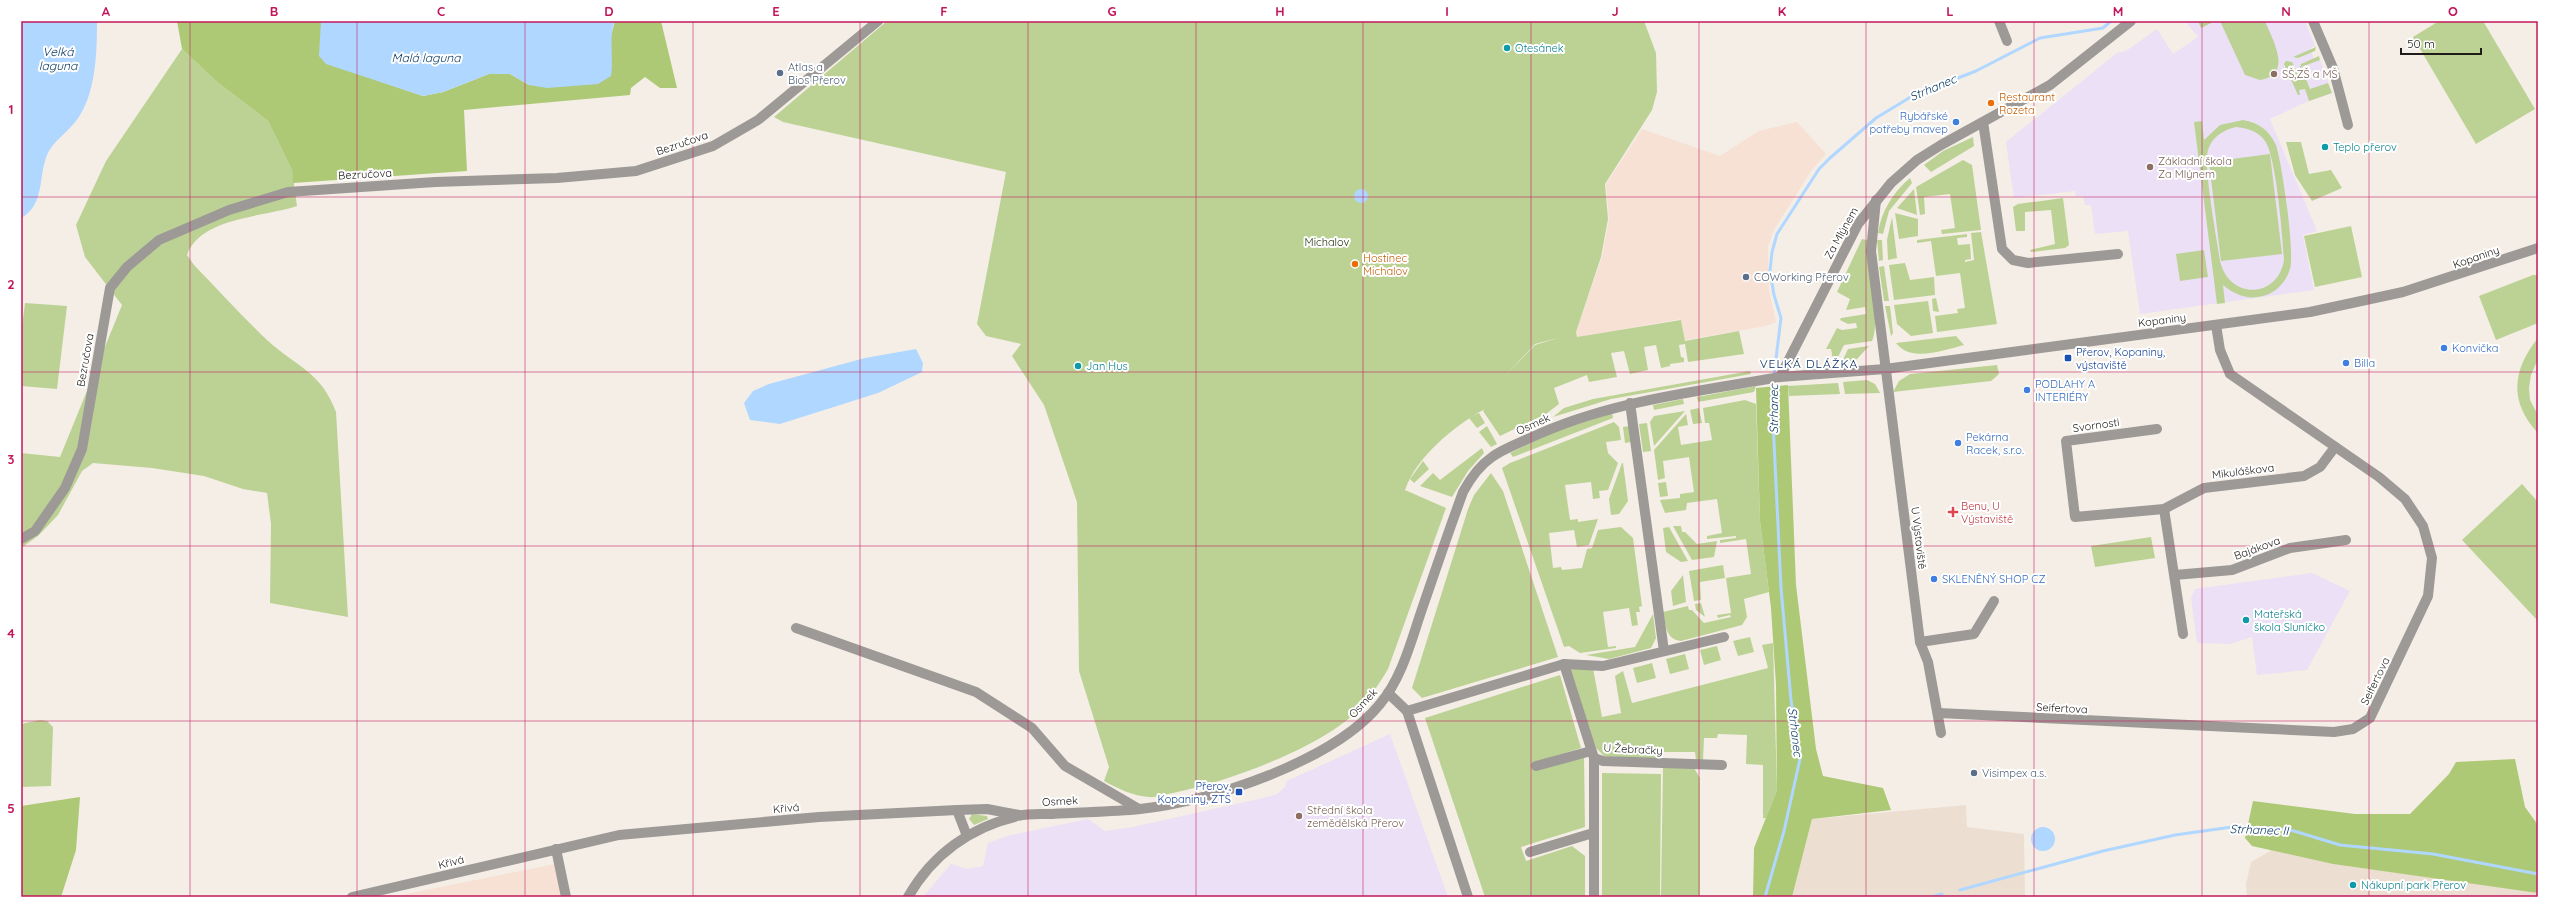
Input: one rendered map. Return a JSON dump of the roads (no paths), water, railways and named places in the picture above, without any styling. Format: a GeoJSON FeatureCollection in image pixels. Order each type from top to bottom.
{"type":"FeatureCollection","features":[{"type":"Feature","properties":{"kind":"street","name":"Bezručova"},"geometry":{"type":"LineString","coordinates":[[21,539],[35,531],[65,488],[82,449],[110,288],[127,267],[159,240],[229,210],[288,192],[435,182],[557,178],[636,171],[713,146],[758,120],[878,21]]}},
{"type":"Feature","properties":{"kind":"street"},"geometry":{"type":"LineString","coordinates":[[1999,21],[2007,41]]}},
{"type":"Feature","properties":{"kind":"street","name":"Za Mlýnem"},"geometry":{"type":"LineString","coordinates":[[1780,377],[1858,224],[1877,198],[1917,160],[2050,85],[2131,21]]}},
{"type":"Feature","properties":{"kind":"street"},"geometry":{"type":"LineString","coordinates":[[2313,21],[2333,68],[2348,125]]}},
{"type":"Feature","properties":{"kind":"street"},"geometry":{"type":"LineString","coordinates":[[1983,122],[2002,249],[2013,260],[2028,263],[2118,254]]}},
{"type":"Feature","properties":{"kind":"street","name":"U Výstaviště"},"geometry":{"type":"LineString","coordinates":[[1877,198],[1871,251],[1920,642],[1928,662],[1939,713],[1941,733]]}},
{"type":"Feature","properties":{"kind":"street","name":"Kopaniny"},"geometry":{"type":"LineString","coordinates":[[1780,377],[1886,369],[2310,312],[2367,301],[2456,276],[2538,248]]}},
{"type":"Feature","properties":{"kind":"street","name":"Seifertova"},"geometry":{"type":"LineString","coordinates":[[1939,713],[2334,732],[2348,731],[2359,726],[2373,712],[2425,606],[2430,587],[2432,558],[2423,526],[2405,499],[2379,477],[2230,374],[2220,350],[2216,325]]}},
{"type":"Feature","properties":{"kind":"street","name":"Osmek"},"geometry":{"type":"LineString","coordinates":[[908,897],[929,866],[948,848],[988,825],[1019,815],[1139,809],[1188,801],[1223,791],[1318,752],[1357,727],[1388,693],[1404,660],[1463,492],[1479,469],[1498,454],[1555,427],[1630,403],[1780,377]]}},
{"type":"Feature","properties":{"kind":"street"},"geometry":{"type":"LineString","coordinates":[[1630,403],[1664,651]]}},
{"type":"Feature","properties":{"kind":"street","name":"Svornosti"},"geometry":{"type":"LineString","coordinates":[[2075,517],[2066,441],[2157,429]]}},
{"type":"Feature","properties":{"kind":"street","name":"Mikuláškova"},"geometry":{"type":"LineString","coordinates":[[2075,517],[2164,509],[2204,488],[2304,476],[2320,467],[2335,447]]}},
{"type":"Feature","properties":{"kind":"street"},"geometry":{"type":"LineString","coordinates":[[2164,509],[2183,634]]}},
{"type":"Feature","properties":{"kind":"street","name":"Bajákova"},"geometry":{"type":"LineString","coordinates":[[2175,575],[2232,570],[2290,548],[2346,540]]}},
{"type":"Feature","properties":{"kind":"street"},"geometry":{"type":"LineString","coordinates":[[1920,642],[1974,634],[1994,600]]}},
{"type":"Feature","properties":{"kind":"street"},"geometry":{"type":"LineString","coordinates":[[796,628],[976,692],[1032,728],[1065,766],[1139,809]]}},
{"type":"Feature","properties":{"kind":"street"},"geometry":{"type":"LineString","coordinates":[[1407,711],[1564,664],[1603,666],[1724,637]]}},
{"type":"Feature","properties":{"kind":"street","name":"U Žebračky"},"geometry":{"type":"LineString","coordinates":[[1564,664],[1592,754],[1603,761],[1722,765]]}},
{"type":"Feature","properties":{"kind":"street"},"geometry":{"type":"LineString","coordinates":[[1388,693],[1407,711],[1468,897]]}},
{"type":"Feature","properties":{"kind":"street"},"geometry":{"type":"LineString","coordinates":[[1536,766],[1592,754],[1594,897]]}},
{"type":"Feature","properties":{"kind":"street","name":"Křivá"},"geometry":{"type":"LineString","coordinates":[[352,897],[620,835],[819,817],[957,810],[987,809],[1019,815]]}},
{"type":"Feature","properties":{"kind":"street"},"geometry":{"type":"LineString","coordinates":[[957,810],[967,836]]}},
{"type":"Feature","properties":{"kind":"street"},"geometry":{"type":"LineString","coordinates":[[1530,852],[1593,834]]}},
{"type":"Feature","properties":{"kind":"street"},"geometry":{"type":"LineString","coordinates":[[556,849],[566,897]]}},
{"type":"Feature","properties":{"kind":"water","name":"Velká laguna"},"geometry":{"type":"Polygon","coordinates":[[[21,21],[97,21],[97,46],[94,73],[88,99],[83,111],[76,121],[56,142],[47,155],[44,163],[40,190],[34,206],[21,218],[21,21]]]}},
{"type":"Feature","properties":{"kind":"water","name":"Malá laguna"},"geometry":{"type":"Polygon","coordinates":[[[321,21],[615,21],[611,40],[611,76],[598,84],[547,88],[529,85],[510,74],[489,74],[443,92],[423,96],[326,64],[319,56],[321,21]]]}},
{"type":"Feature","properties":{"kind":"water"},"geometry":{"type":"Polygon","coordinates":[[[1358,189],[1364,189],[1368,193],[1368,199],[1364,203],[1358,203],[1354,199],[1354,193],[1358,189]]]}},
{"type":"Feature","properties":{"kind":"water"},"geometry":{"type":"Polygon","coordinates":[[[916,349],[923,363],[922,372],[878,393],[780,424],[750,420],[744,403],[753,391],[769,384],[865,358],[916,349]]]}},
{"type":"Feature","properties":{"kind":"water"},"geometry":{"type":"Polygon","coordinates":[[[2043,827],[2051,831],[2055,839],[2051,847],[2043,851],[2035,847],[2031,839],[2035,831],[2043,827]]]}},
{"type":"Feature","properties":{"kind":"waterway","name":"Strhanec"},"geometry":{"type":"LineString","coordinates":[[1774,375],[1781,318],[1774,295],[1770,271],[1772,252],[1777,234],[1819,169],[1876,118],[1914,95],[1976,71],[2040,38],[2103,28],[2111,21]]}},
{"type":"Feature","properties":{"kind":"waterway","name":"Strhanec"},"geometry":{"type":"LineString","coordinates":[[1765,897],[1784,831],[1800,759],[1791,700],[1781,588],[1772,400],[1773,381]]}},
{"type":"Feature","properties":{"kind":"waterway","name":"Strhanec II"},"geometry":{"type":"LineString","coordinates":[[1960,890],[2103,851],[2175,835],[2232,827],[2271,828],[2294,831],[2340,845],[2433,854],[2538,874]]}},
{"type":"Feature","properties":{"kind":"waterway","name":"Strhanec II"},"geometry":{"type":"LineString","coordinates":[[1931,897],[1942,894]]}},
{"type":"Feature","properties":{"kind":"place","name":"Otesánek"},"geometry":{"type":"Point","coordinates":[1507,48]}},
{"type":"Feature","properties":{"kind":"place","name":"Atlas a Bios Přerov"},"geometry":{"type":"Point","coordinates":[780,73]}},
{"type":"Feature","properties":{"kind":"place","name":"SŠ,ZŠ a MŠ"},"geometry":{"type":"Point","coordinates":[2274,74]}},
{"type":"Feature","properties":{"kind":"place","name":"Restaurant Rozeta"},"geometry":{"type":"Point","coordinates":[1991,103]}},
{"type":"Feature","properties":{"kind":"place","name":"Rybářské potřeby mavep"},"geometry":{"type":"Point","coordinates":[1956,122]}},
{"type":"Feature","properties":{"kind":"place","name":"Teplo přerov"},"geometry":{"type":"Point","coordinates":[2325,147]}},
{"type":"Feature","properties":{"kind":"place","name":"Základní škola Za Mlýnem"},"geometry":{"type":"Point","coordinates":[2150,167]}},
{"type":"Feature","properties":{"kind":"place","name":"Hostinec Michalov"},"geometry":{"type":"Point","coordinates":[1355,264]}},
{"type":"Feature","properties":{"kind":"place","name":"COWorking Přerov"},"geometry":{"type":"Point","coordinates":[1746,277]}},
{"type":"Feature","properties":{"kind":"place","name":"Konvička"},"geometry":{"type":"Point","coordinates":[2444,348]}},
{"type":"Feature","properties":{"kind":"place","name":"Přerov, Kopaniny, výstaviště"},"geometry":{"type":"Point","coordinates":[2068,358]}},
{"type":"Feature","properties":{"kind":"place","name":"Billa"},"geometry":{"type":"Point","coordinates":[2346,363]}},
{"type":"Feature","properties":{"kind":"place","name":"Jan Hus"},"geometry":{"type":"Point","coordinates":[1078,366]}},
{"type":"Feature","properties":{"kind":"place","name":"PODLAHY A INTERIÉRY"},"geometry":{"type":"Point","coordinates":[2027,390]}},
{"type":"Feature","properties":{"kind":"place","name":"Pekárna Racek, s.r.o."},"geometry":{"type":"Point","coordinates":[1958,443]}},
{"type":"Feature","properties":{"kind":"place","name":"Benu, U Výstaviště"},"geometry":{"type":"Point","coordinates":[1953,512]}},
{"type":"Feature","properties":{"kind":"place","name":"SKLENĚNÝ SHOP CZ"},"geometry":{"type":"Point","coordinates":[1934,579]}},
{"type":"Feature","properties":{"kind":"place","name":"Mateřská škola Sluníčko"},"geometry":{"type":"Point","coordinates":[2246,620]}},
{"type":"Feature","properties":{"kind":"place","name":"Visimpex a.s."},"geometry":{"type":"Point","coordinates":[1974,773]}},
{"type":"Feature","properties":{"kind":"place","name":"Přerov, Kopaniny, ZTŠ"},"geometry":{"type":"Point","coordinates":[1239,792]}},
{"type":"Feature","properties":{"kind":"place","name":"Střední škola zemědělská Přerov"},"geometry":{"type":"Point","coordinates":[1299,816]}},
{"type":"Feature","properties":{"kind":"place","name":"Nákupní park Přerov"},"geometry":{"type":"Point","coordinates":[2353,885]}},
{"type":"Feature","properties":{"kind":"district","name":"VELKÁ DLÁŽKA"},"geometry":{"type":"Point","coordinates":[1809,364]}},
{"type":"Feature","properties":{"kind":"park label","name":"Michalov"},"geometry":{"type":"Point","coordinates":[1327,242]}}]}
